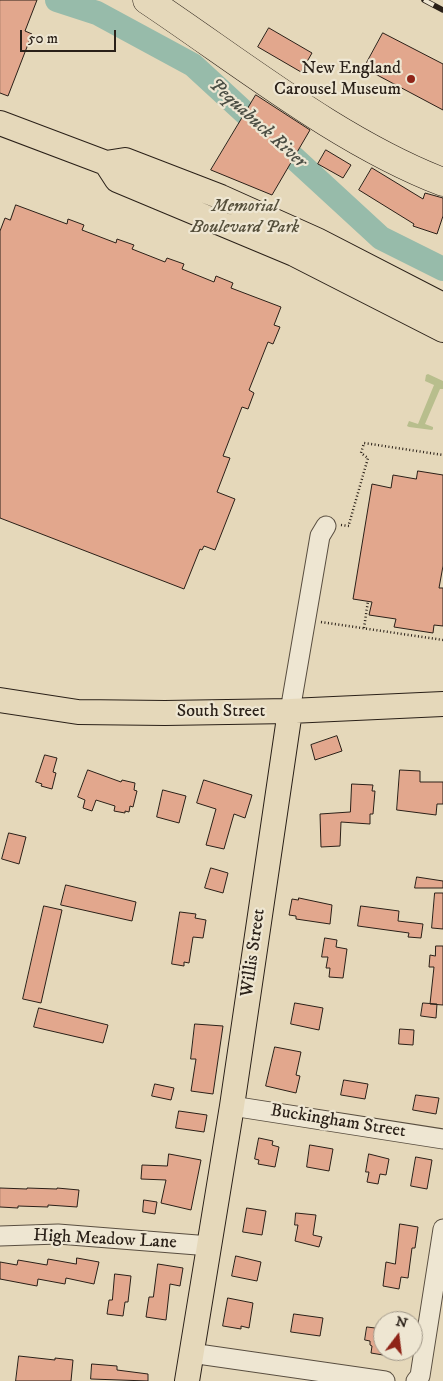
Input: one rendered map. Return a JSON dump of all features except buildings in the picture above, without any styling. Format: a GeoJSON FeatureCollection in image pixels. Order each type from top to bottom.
{"type":"FeatureCollection","features":[{"type":"Feature","properties":{"kind":"highway"},"geometry":{"type":"LineString","coordinates":[[147,0],[331,124],[415,171],[443,182]]}},
{"type":"Feature","properties":{"kind":"main road"},"geometry":{"type":"LineString","coordinates":[[0,124],[106,163],[124,160],[221,197],[318,240],[443,305]]}},
{"type":"Feature","properties":{"kind":"main road"},"geometry":{"type":"LineString","coordinates":[[106,163],[117,180],[294,254],[443,330]]}},
{"type":"Feature","properties":{"kind":"main road","name":"South Street"},"geometry":{"type":"LineString","coordinates":[[0,700],[78,712],[290,712],[443,704]]}},
{"type":"Feature","properties":{"kind":"main road","name":"Willis Street"},"geometry":{"type":"LineString","coordinates":[[187,1381],[232,1106],[290,712]]}},
{"type":"Feature","properties":{"kind":"street","name":"Willis Street"},"geometry":{"type":"LineString","coordinates":[[290,712],[320,536],[332,527]]}},
{"type":"Feature","properties":{"kind":"street","name":"Buckingham Street"},"geometry":{"type":"LineString","coordinates":[[232,1106],[443,1139]]}},
{"type":"Feature","properties":{"kind":"street"},"geometry":{"type":"LineString","coordinates":[[416,1381],[420,1376],[443,1229]]}},
{"type":"Feature","properties":{"kind":"street","name":"High Meadow Lane"},"geometry":{"type":"LineString","coordinates":[[0,1236],[58,1234],[210,1246]]}},
{"type":"Feature","properties":{"kind":"street"},"geometry":{"type":"LineString","coordinates":[[191,1353],[385,1381]]}},
{"type":"Feature","properties":{"kind":"path"},"geometry":{"type":"LineString","coordinates":[[332,527],[349,526],[368,458],[361,453],[364,443],[443,455]]}},
{"type":"Feature","properties":{"kind":"path"},"geometry":{"type":"LineString","coordinates":[[364,628],[368,601]]}},
{"type":"Feature","properties":{"kind":"path"},"geometry":{"type":"LineString","coordinates":[[320,622],[443,640]]}},
{"type":"Feature","properties":{"kind":"green space"},"geometry":{"type":"Polygon","coordinates":[[[428,374],[443,381],[443,389],[440,389],[425,424],[433,427],[433,429],[409,427],[407,426],[409,421],[418,424],[434,385],[425,381],[428,374]]]}},
{"type":"Feature","properties":{"kind":"waterway","name":"Pequabuck River"},"geometry":{"type":"LineString","coordinates":[[57,0],[97,13],[193,65],[381,238],[443,269]]}},
{"type":"Feature","properties":{"kind":"railway"},"geometry":{"type":"LineString","coordinates":[[424,0],[443,10]]}},
{"type":"Feature","properties":{"kind":"place","name":"New England Carousel Museum"},"geometry":{"type":"Point","coordinates":[411,79]}},
{"type":"Feature","properties":{"kind":"park label","name":"Memorial Boulevard Park"},"geometry":{"type":"Point","coordinates":[245,217]}}]}
